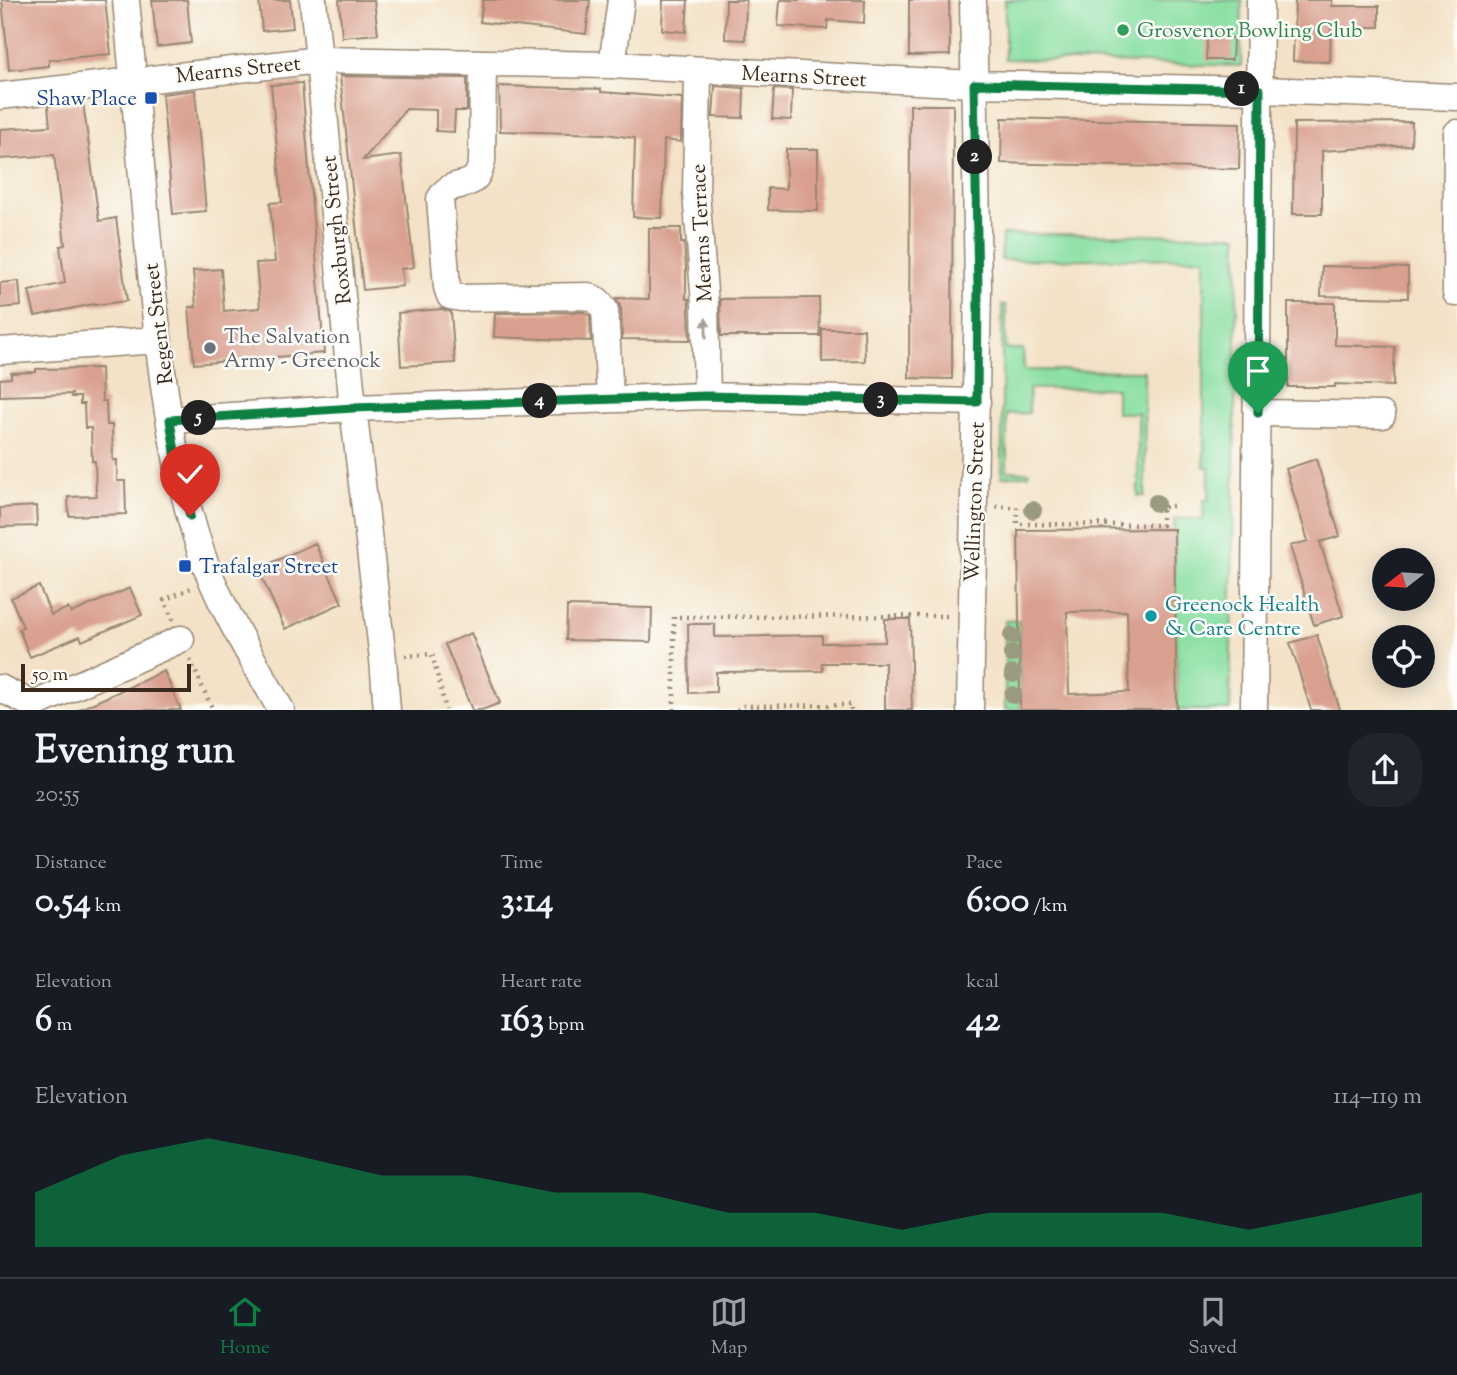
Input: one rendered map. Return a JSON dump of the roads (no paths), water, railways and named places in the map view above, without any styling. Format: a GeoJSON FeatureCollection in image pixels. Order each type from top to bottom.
{"type":"FeatureCollection","features":[{"type":"Feature","properties":{"kind":"street","name":"Regent Street"},"geometry":{"type":"LineString","coordinates":[[126,0],[142,80],[158,340],[177,465],[190,516],[211,579],[281,710]]}},
{"type":"Feature","properties":{"kind":"street","name":"Roxburgh Street"},"geometry":{"type":"LineString","coordinates":[[313,0],[353,408],[387,710]]}},
{"type":"Feature","properties":{"kind":"street"},"geometry":{"type":"LineString","coordinates":[[612,65],[621,0]]}},
{"type":"Feature","properties":{"kind":"street","name":"Wellington Street"},"geometry":{"type":"LineString","coordinates":[[970,710],[978,288],[973,0]]}},
{"type":"Feature","properties":{"kind":"street"},"geometry":{"type":"LineString","coordinates":[[1254,710],[1260,0]]}},
{"type":"Feature","properties":{"kind":"street","name":"Mearns Street"},"geometry":{"type":"LineString","coordinates":[[0,96],[319,60],[612,65],[974,84],[1457,97]]}},
{"type":"Feature","properties":{"kind":"street"},"geometry":{"type":"LineString","coordinates":[[483,63],[482,161],[479,175],[475,180],[444,191],[440,199],[450,296],[588,296],[598,301],[605,310],[610,399]]}},
{"type":"Feature","properties":{"kind":"street","name":"Mearns Terrace"},"geometry":{"type":"LineString","coordinates":[[698,71],[696,193],[705,304],[707,396]]}},
{"type":"Feature","properties":{"kind":"street"},"geometry":{"type":"LineString","coordinates":[[1456,293],[1457,133]]}},
{"type":"Feature","properties":{"kind":"street"},"geometry":{"type":"LineString","coordinates":[[0,351],[158,340]]}},
{"type":"Feature","properties":{"kind":"street"},"geometry":{"type":"LineString","coordinates":[[170,420],[353,408],[707,396],[977,402]]}},
{"type":"Feature","properties":{"kind":"street"},"geometry":{"type":"LineString","coordinates":[[1258,413],[1382,415]]}},
{"type":"Feature","properties":{"kind":"street"},"geometry":{"type":"LineString","coordinates":[[0,688],[33,705],[181,639]]}},
{"type":"Feature","properties":{"kind":"place","name":"Grosvenor Bowling Club"},"geometry":{"type":"Point","coordinates":[1123,30]}},
{"type":"Feature","properties":{"kind":"place","name":"Shaw Place"},"geometry":{"type":"Point","coordinates":[151,98]}},
{"type":"Feature","properties":{"kind":"place","name":"The Salvation Army - Greenock"},"geometry":{"type":"Point","coordinates":[210,348]}},
{"type":"Feature","properties":{"kind":"place","name":"Trafalgar Street"},"geometry":{"type":"Point","coordinates":[185,566]}},
{"type":"Feature","properties":{"kind":"place","name":"Greenock Health & Care Centre"},"geometry":{"type":"Point","coordinates":[1151,616]}}]}
